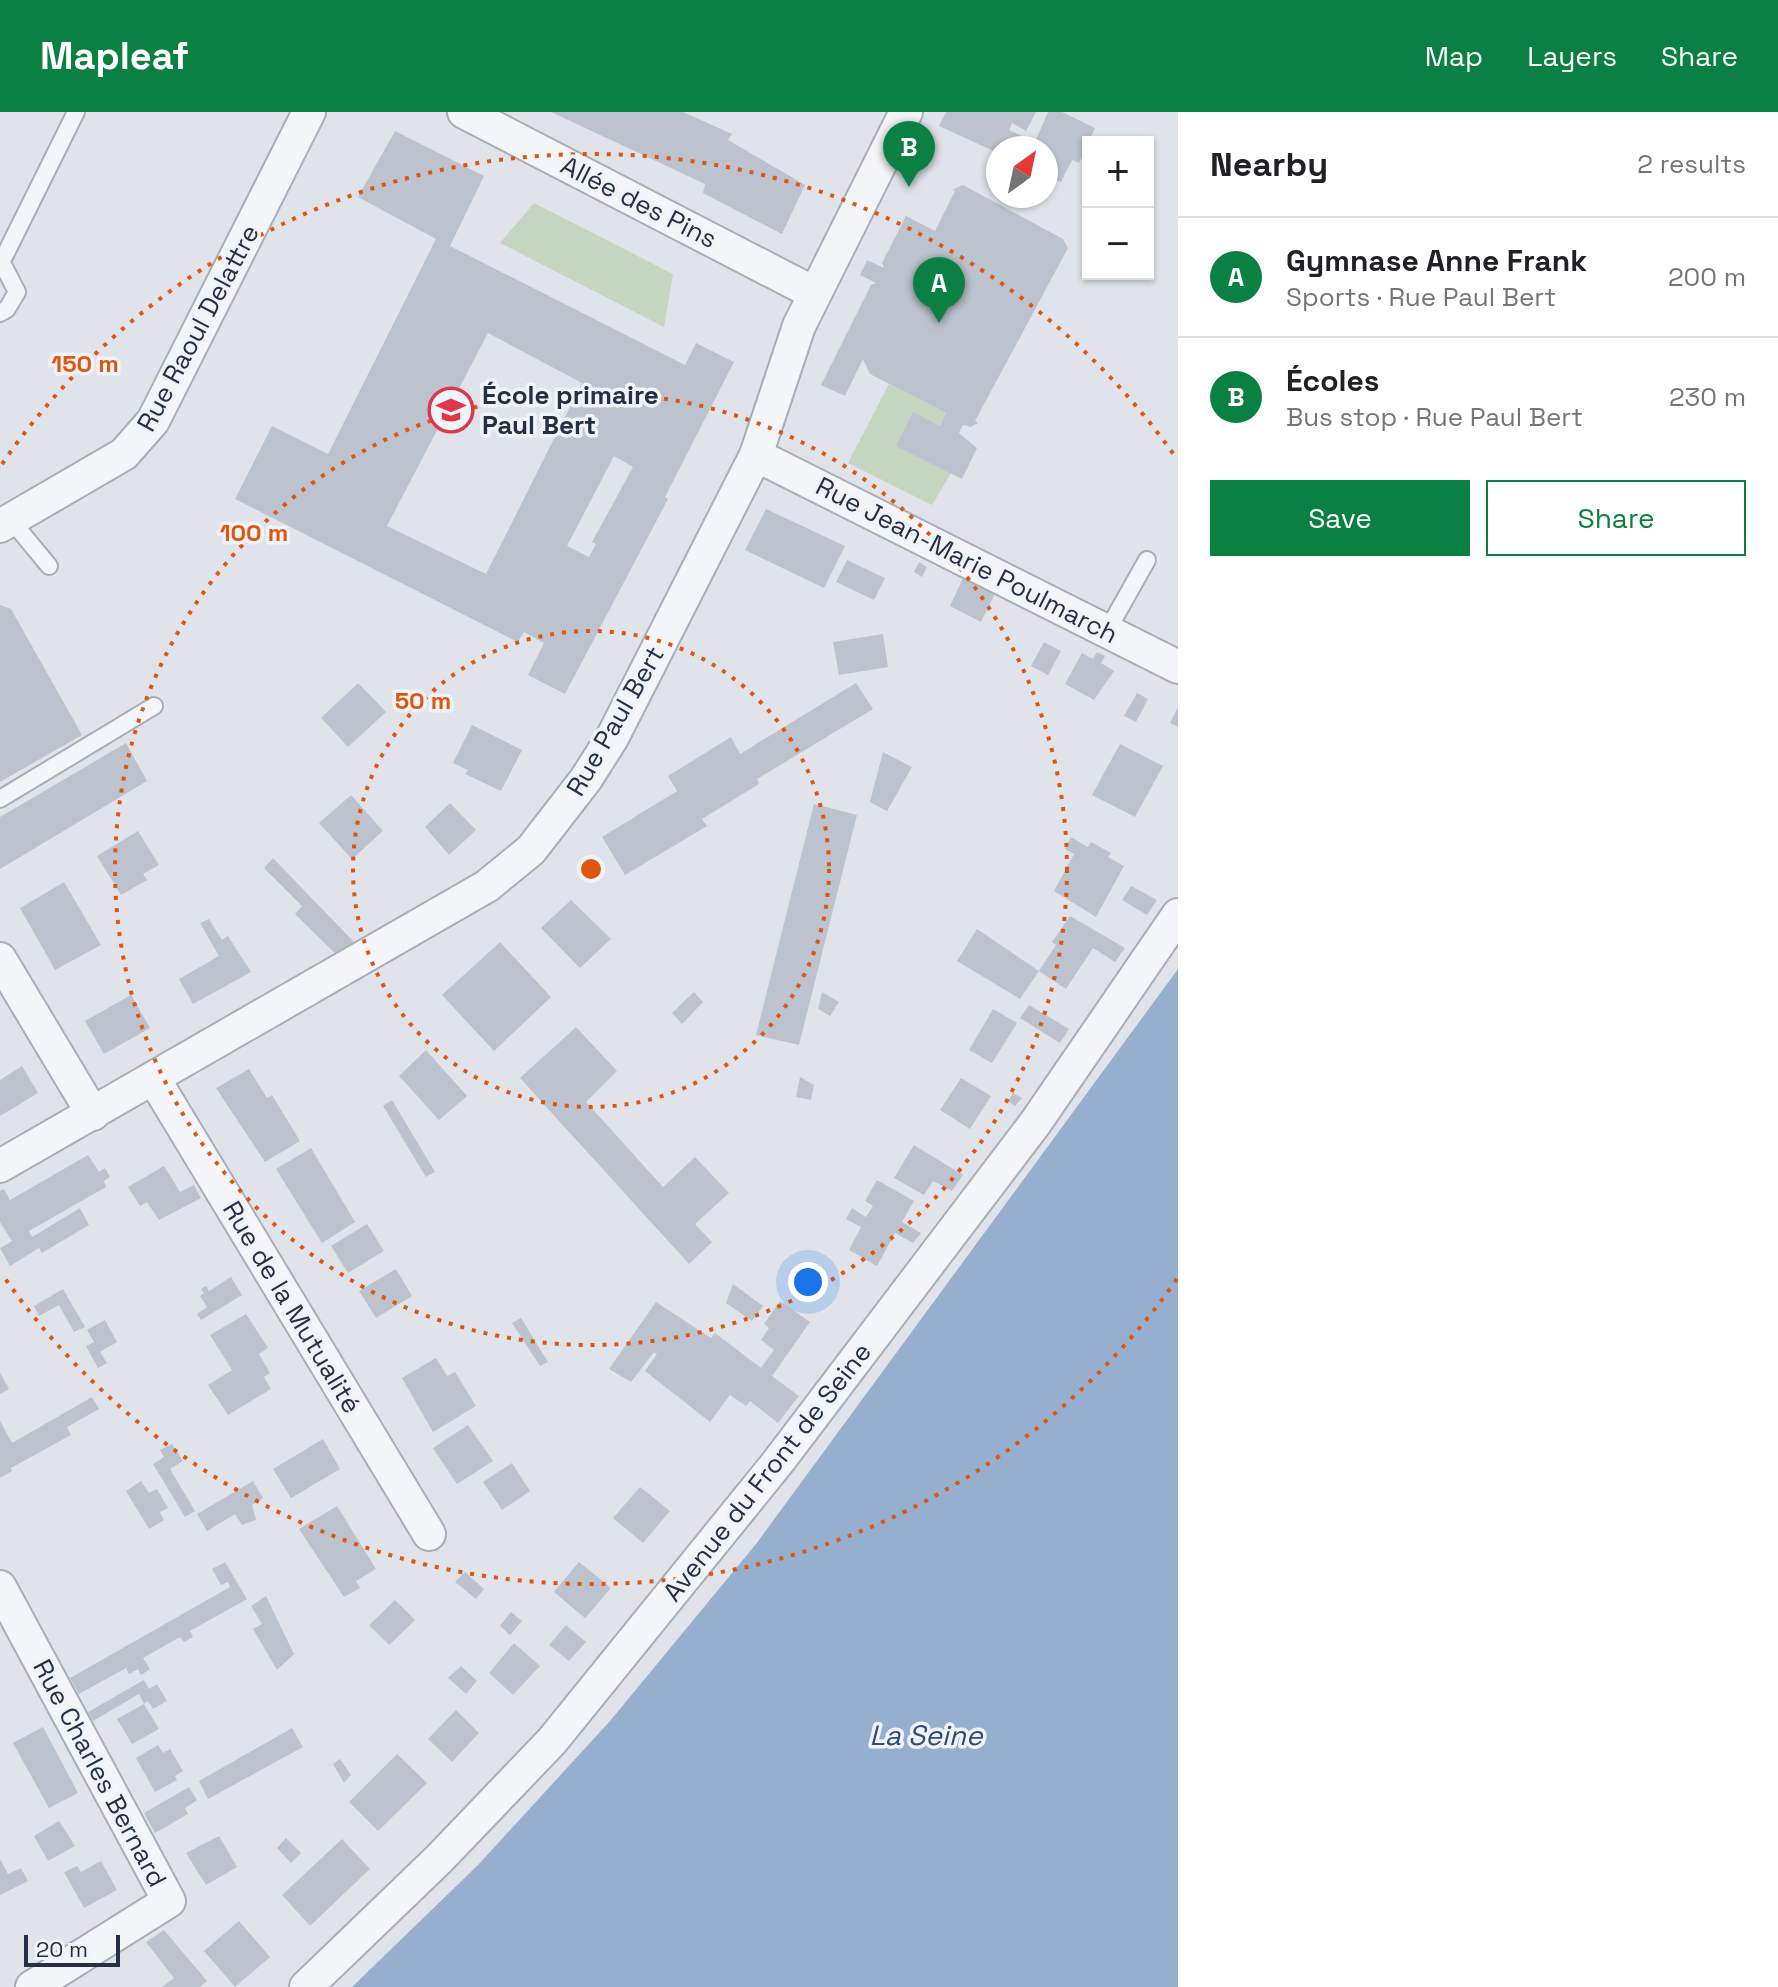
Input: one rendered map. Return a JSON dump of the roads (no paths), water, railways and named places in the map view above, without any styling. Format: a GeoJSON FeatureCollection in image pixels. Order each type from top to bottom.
{"type":"FeatureCollection","features":[{"type":"Feature","properties":{"kind":"street","name":"Rue Raoul Delattre"},"geometry":{"type":"LineString","coordinates":[[4,523],[124,454],[153,421],[309,112]]}},
{"type":"Feature","properties":{"kind":"street","name":"Allée des Pins"},"geometry":{"type":"LineString","coordinates":[[464,112],[814,293]]}},
{"type":"Feature","properties":{"kind":"street","name":"Rue Paul Bert"},"geometry":{"type":"LineString","coordinates":[[0,1166],[487,886],[531,850],[586,779],[612,738],[756,455],[814,293],[906,112]]}},
{"type":"Feature","properties":{"kind":"street","name":"Rue Jean-Marie Poulmarch"},"geometry":{"type":"LineString","coordinates":[[756,455],[1178,667]]}},
{"type":"Feature","properties":{"kind":"street","name":"Avenue du Front de Seine"},"geometry":{"type":"LineString","coordinates":[[306,1987],[439,1859],[561,1730],[778,1462],[1017,1147],[1178,915]]}},
{"type":"Feature","properties":{"kind":"street"},"geometry":{"type":"LineString","coordinates":[[0,959],[93,1114]]}},
{"type":"Feature","properties":{"kind":"street","name":"Rue de la Mutualité"},"geometry":{"type":"LineString","coordinates":[[154,1079],[429,1534]]}},
{"type":"Feature","properties":{"kind":"street","name":"Rue Charles Bernard"},"geometry":{"type":"LineString","coordinates":[[0,1587],[169,1901],[32,1987]]}},
{"type":"Feature","properties":{"kind":"lane"},"geometry":{"type":"LineString","coordinates":[[0,313],[7,309],[17,292],[1,264],[76,112]]}},
{"type":"Feature","properties":{"kind":"lane"},"geometry":{"type":"LineString","coordinates":[[4,523],[49,566]]}},
{"type":"Feature","properties":{"kind":"lane"},"geometry":{"type":"LineString","coordinates":[[1107,631],[1147,560]]}},
{"type":"Feature","properties":{"kind":"lane"},"geometry":{"type":"LineString","coordinates":[[0,799],[154,706]]}},
{"type":"Feature","properties":{"kind":"water","name":"La Seine"},"geometry":{"type":"Polygon","coordinates":[[[1178,969],[1178,1987],[352,1987],[478,1865],[610,1721],[756,1544],[1178,969]]]}},
{"type":"Feature","properties":{"kind":"place","name":"Écoles"},"geometry":{"type":"Point","coordinates":[909,187]}},
{"type":"Feature","properties":{"kind":"place","name":"Gymnase Anne Frank"},"geometry":{"type":"Point","coordinates":[939,323]}},
{"type":"Feature","properties":{"kind":"place","name":"École primaire Paul Bert"},"geometry":{"type":"Point","coordinates":[451,410]}}]}
